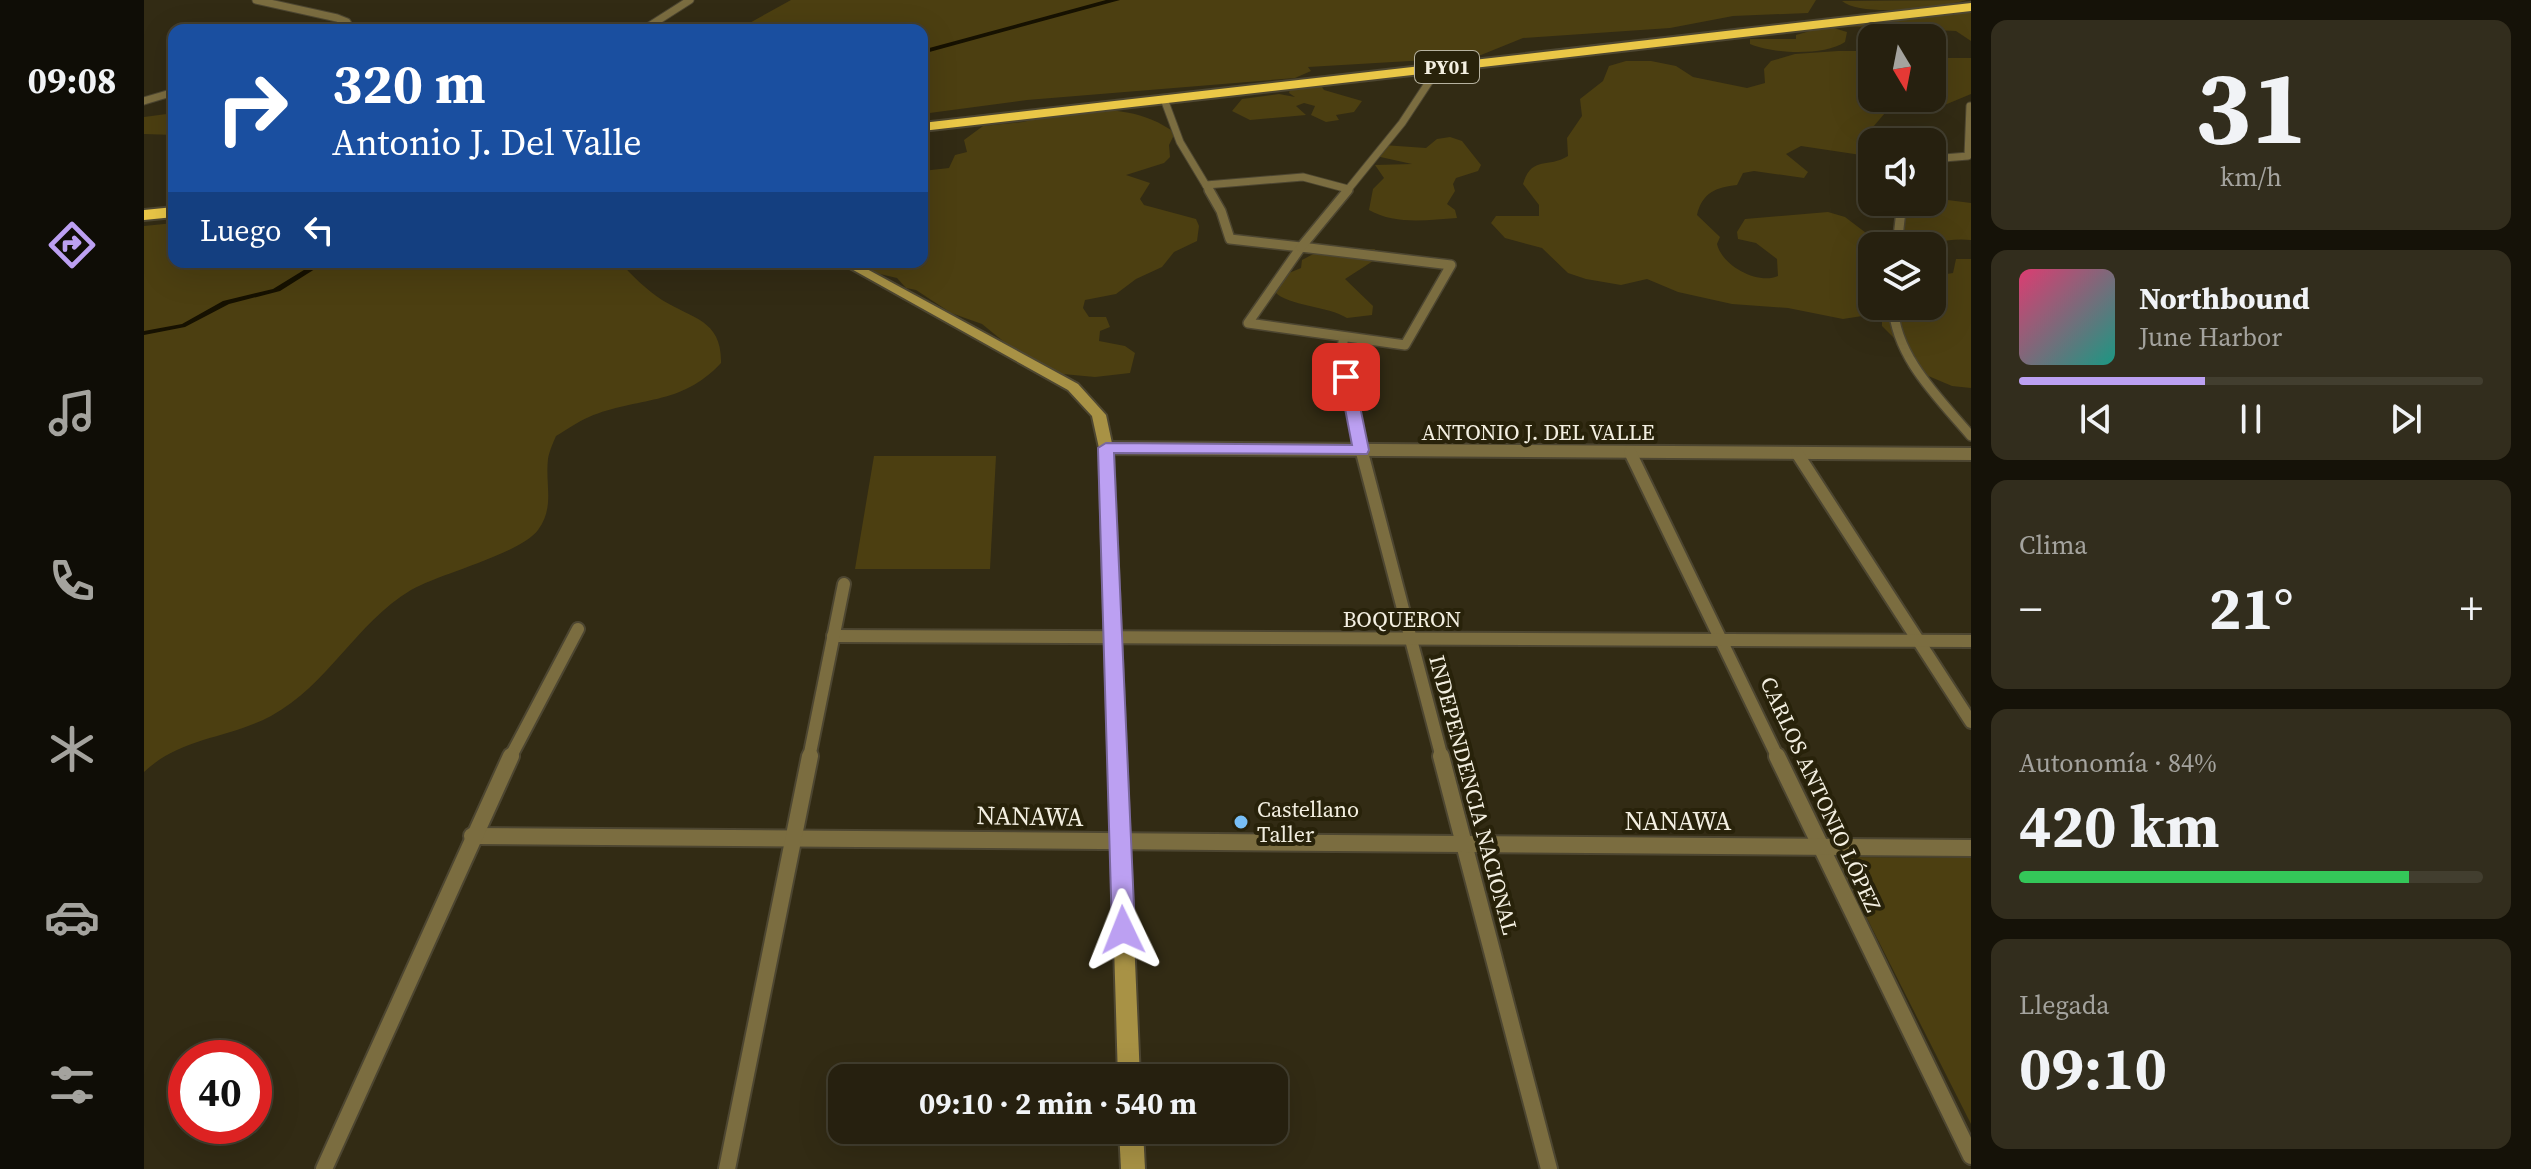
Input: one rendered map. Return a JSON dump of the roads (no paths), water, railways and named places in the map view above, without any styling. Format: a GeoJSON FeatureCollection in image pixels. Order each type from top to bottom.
{"type":"FeatureCollection","features":[{"type":"Feature","properties":{"kind":"highway","name":"PY01"},"geometry":{"type":"LineString","coordinates":[[928,126],[1971,7]]}},
{"type":"Feature","properties":{"kind":"highway"},"geometry":{"type":"LineString","coordinates":[[144,215],[168,213]]}},
{"type":"Feature","properties":{"kind":"street"},"geometry":{"type":"LineString","coordinates":[[256,0],[337,18],[349,24]]}},
{"type":"Feature","properties":{"kind":"street"},"geometry":{"type":"LineString","coordinates":[[274,0],[347,16],[357,20],[357,24]]}},
{"type":"Feature","properties":{"kind":"street"},"geometry":{"type":"LineString","coordinates":[[652,24],[690,0]]}},
{"type":"Feature","properties":{"kind":"street"},"geometry":{"type":"LineString","coordinates":[[1164,99],[1180,142],[1221,211],[1230,239],[1301,248],[1451,265],[1405,345],[1248,323],[1301,248],[1402,123],[1433,76],[1430,69]]}},
{"type":"Feature","properties":{"kind":"street"},"geometry":{"type":"LineString","coordinates":[[144,99],[168,92]]}},
{"type":"Feature","properties":{"kind":"street"},"geometry":{"type":"LineString","coordinates":[[1946,158],[1968,156],[1970,106]]}},
{"type":"Feature","properties":{"kind":"street"},"geometry":{"type":"LineString","coordinates":[[1206,185],[1303,177],[1348,189]]}},
{"type":"Feature","properties":{"kind":"street"},"geometry":{"type":"LineString","coordinates":[[856,268],[1073,387],[1099,415],[1106,448],[1128,1064]]}},
{"type":"Feature","properties":{"kind":"street"},"geometry":{"type":"LineString","coordinates":[[1894,320],[1894,330],[1921,375],[1971,436]]}},
{"type":"Feature","properties":{"kind":"street","name":"INDEPENDENCIA NACIONAL"},"geometry":{"type":"LineString","coordinates":[[1344,337],[1341,352],[1361,450],[1549,1169]]}},
{"type":"Feature","properties":{"kind":"street","name":"ANTONIO J. DEL VALLE"},"geometry":{"type":"LineString","coordinates":[[1106,448],[1971,454]]}},
{"type":"Feature","properties":{"kind":"street","name":"CARLOS ANTONIO LÓPEZ"},"geometry":{"type":"LineString","coordinates":[[1630,452],[1724,640],[1971,1156]]}},
{"type":"Feature","properties":{"kind":"street"},"geometry":{"type":"LineString","coordinates":[[1797,453],[1971,722]]}},
{"type":"Feature","properties":{"kind":"street"},"geometry":{"type":"LineString","coordinates":[[727,1169],[790,837],[844,584]]}},
{"type":"Feature","properties":{"kind":"street"},"geometry":{"type":"LineString","coordinates":[[324,1169],[472,836],[578,629]]}},
{"type":"Feature","properties":{"kind":"street","name":"BOQUERON"},"geometry":{"type":"LineString","coordinates":[[833,636],[1971,641]]}},
{"type":"Feature","properties":{"kind":"street","name":"NANAWA"},"geometry":{"type":"LineString","coordinates":[[472,836],[1971,848]]}},
{"type":"Feature","properties":{"kind":"street"},"geometry":{"type":"LineString","coordinates":[[1132,1144],[1133,1169]]}},
{"type":"Feature","properties":{"kind":"place","name":"Castellano Taller"},"geometry":{"type":"Point","coordinates":[1241,822]}}]}
